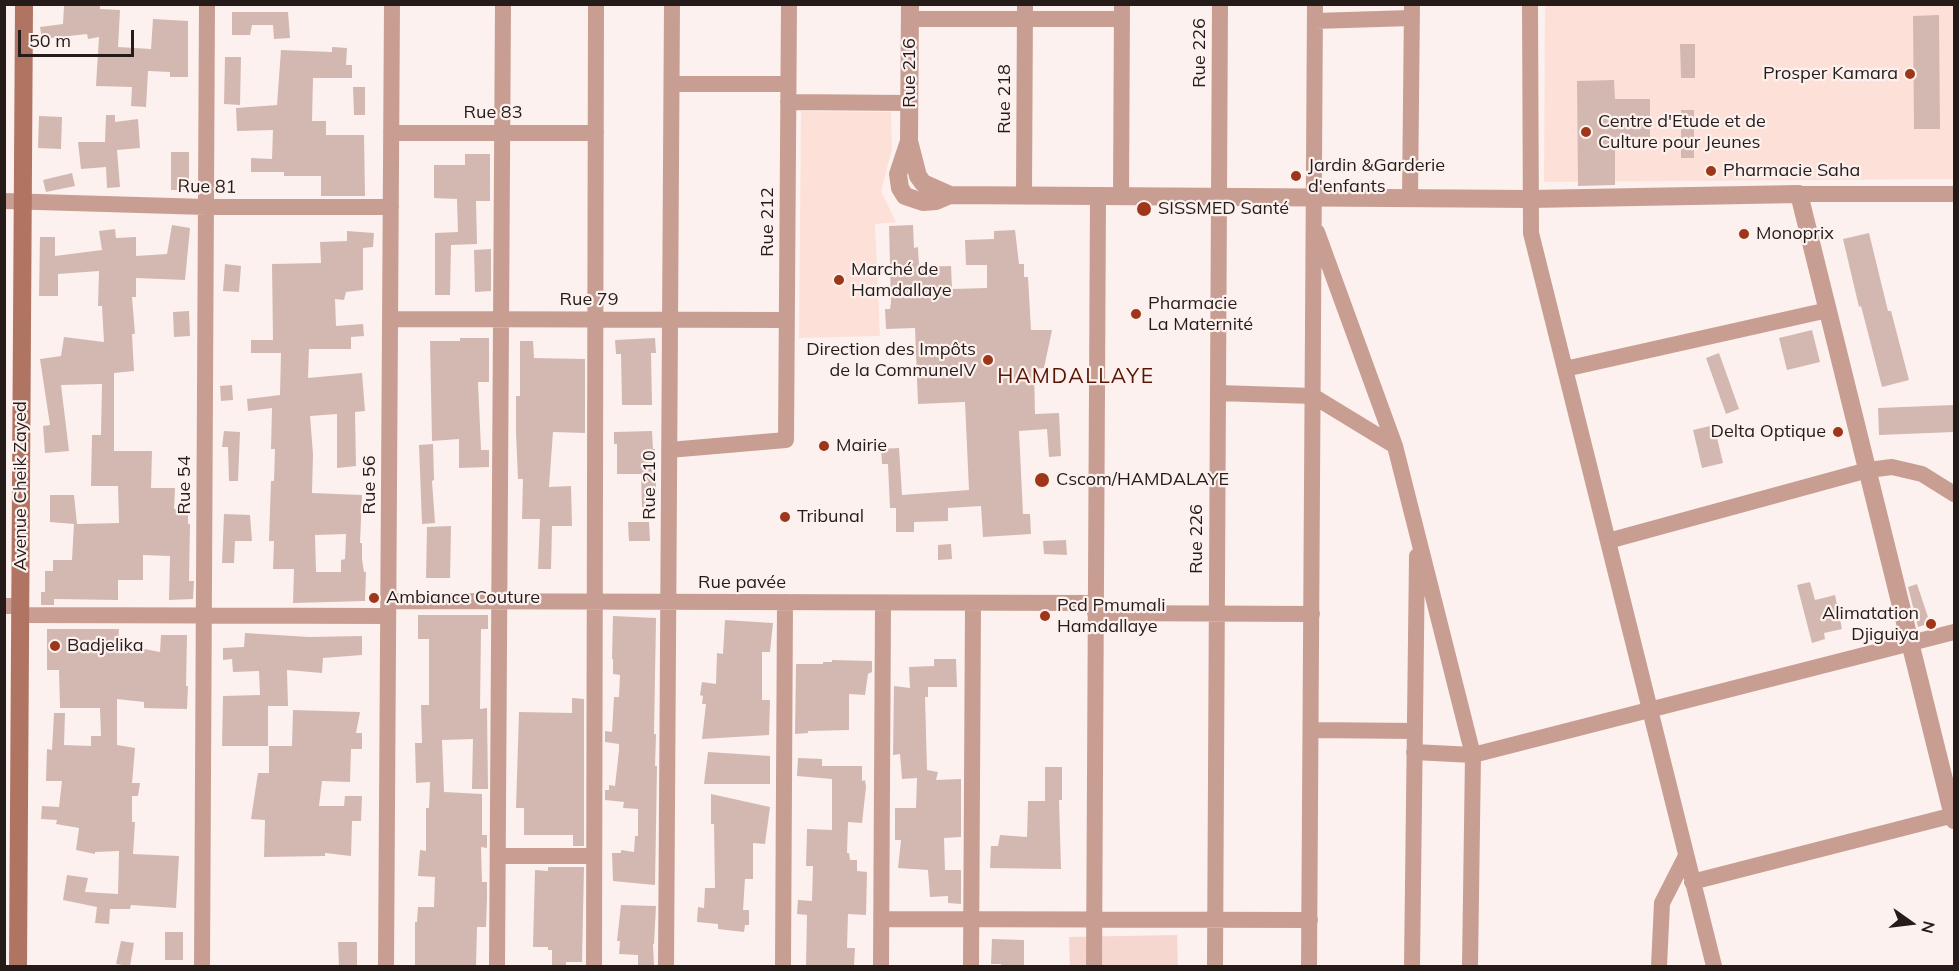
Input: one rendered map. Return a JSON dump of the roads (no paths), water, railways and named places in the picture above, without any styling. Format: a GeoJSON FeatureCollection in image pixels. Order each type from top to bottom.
{"type":"FeatureCollection","features":[{"type":"Feature","properties":{"kind":"main road","name":"Avenue Cheik Zayed"},"geometry":{"type":"LineString","coordinates":[[18,966],[14,201],[24,4]]}},
{"type":"Feature","properties":{"kind":"street","name":"Rue 54"},"geometry":{"type":"LineString","coordinates":[[202,966],[207,4]]}},
{"type":"Feature","properties":{"kind":"street","name":"Rue 56"},"geometry":{"type":"LineString","coordinates":[[386,966],[392,4]]}},
{"type":"Feature","properties":{"kind":"street"},"geometry":{"type":"LineString","coordinates":[[497,966],[503,4]]}},
{"type":"Feature","properties":{"kind":"street"},"geometry":{"type":"LineString","coordinates":[[594,966],[596,4]]}},
{"type":"Feature","properties":{"kind":"street","name":"Rue 210"},"geometry":{"type":"LineString","coordinates":[[666,966],[672,4]]}},
{"type":"Feature","properties":{"kind":"street","name":"Rue 212"},"geometry":{"type":"LineString","coordinates":[[669,450],[786,440],[789,4]]}},
{"type":"Feature","properties":{"kind":"street","name":"Rue 226"},"geometry":{"type":"LineString","coordinates":[[1215,966],[1220,4]]}},
{"type":"Feature","properties":{"kind":"street"},"geometry":{"type":"LineString","coordinates":[[1530,4],[1531,233],[1714,966]]}},
{"type":"Feature","properties":{"kind":"street"},"geometry":{"type":"LineString","coordinates":[[1310,966],[1315,13],[1411,11],[1410,199]]}},
{"type":"Feature","properties":{"kind":"street"},"geometry":{"type":"LineString","coordinates":[[910,12],[1122,12],[1121,196]]}},
{"type":"Feature","properties":{"kind":"street","name":"Rue 216"},"geometry":{"type":"LineString","coordinates":[[910,12],[909,141],[922,183],[950,195],[1024,195]]}},
{"type":"Feature","properties":{"kind":"street","name":"Rue 218"},"geometry":{"type":"LineString","coordinates":[[1024,195],[1025,12]]}},
{"type":"Feature","properties":{"kind":"street"},"geometry":{"type":"LineString","coordinates":[[672,84],[788,84]]}},
{"type":"Feature","properties":{"kind":"street"},"geometry":{"type":"LineString","coordinates":[[788,102],[909,103]]}},
{"type":"Feature","properties":{"kind":"street","name":"Rue 83"},"geometry":{"type":"LineString","coordinates":[[391,133],[596,133]]}},
{"type":"Feature","properties":{"kind":"street"},"geometry":{"type":"LineString","coordinates":[[1692,882],[1954,817],[1799,194]]}},
{"type":"Feature","properties":{"kind":"street"},"geometry":{"type":"LineString","coordinates":[[1024,195],[1531,200],[1799,194],[1954,194]]}},
{"type":"Feature","properties":{"kind":"street"},"geometry":{"type":"LineString","coordinates":[[1094,966],[1098,195]]}},
{"type":"Feature","properties":{"kind":"street","name":"Rue 81"},"geometry":{"type":"LineString","coordinates":[[14,201],[206,207],[391,207]]}},
{"type":"Feature","properties":{"kind":"street"},"geometry":{"type":"LineString","coordinates":[[1314,222],[1395,446],[1473,755],[1470,966]]}},
{"type":"Feature","properties":{"kind":"street"},"geometry":{"type":"LineString","coordinates":[[1565,369],[1828,310]]}},
{"type":"Feature","properties":{"kind":"street","name":"Rue 79"},"geometry":{"type":"LineString","coordinates":[[390,319],[787,320]]}},
{"type":"Feature","properties":{"kind":"street"},"geometry":{"type":"LineString","coordinates":[[1218,393],[1313,396],[1395,446]]}},
{"type":"Feature","properties":{"kind":"street"},"geometry":{"type":"LineString","coordinates":[[1608,541],[1868,470],[1892,467],[1922,474],[1954,494]]}},
{"type":"Feature","properties":{"kind":"street"},"geometry":{"type":"LineString","coordinates":[[1412,966],[1417,531]]}},
{"type":"Feature","properties":{"kind":"street","name":"Rue pavée"},"geometry":{"type":"LineString","coordinates":[[15,609],[204,615],[499,602],[784,602],[973,603],[1217,614],[1312,614]]}},
{"type":"Feature","properties":{"kind":"street"},"geometry":{"type":"LineString","coordinates":[[783,966],[784,602]]}},
{"type":"Feature","properties":{"kind":"street"},"geometry":{"type":"LineString","coordinates":[[881,966],[883,603]]}},
{"type":"Feature","properties":{"kind":"street"},"geometry":{"type":"LineString","coordinates":[[971,966],[973,603]]}},
{"type":"Feature","properties":{"kind":"street"},"geometry":{"type":"LineString","coordinates":[[1414,752],[1473,755],[1954,632]]}},
{"type":"Feature","properties":{"kind":"street"},"geometry":{"type":"LineString","coordinates":[[1311,730],[1415,731]]}},
{"type":"Feature","properties":{"kind":"street"},"geometry":{"type":"LineString","coordinates":[[498,856],[594,856]]}},
{"type":"Feature","properties":{"kind":"street"},"geometry":{"type":"LineString","coordinates":[[1659,966],[1662,903],[1686,856]]}},
{"type":"Feature","properties":{"kind":"street"},"geometry":{"type":"LineString","coordinates":[[882,919],[1310,920]]}},
{"type":"Feature","properties":{"kind":"place","name":"Prosper Kamara"},"geometry":{"type":"Point","coordinates":[1910,74]}},
{"type":"Feature","properties":{"kind":"place","name":"Centre d'Etude et de Culture pour Jeunes"},"geometry":{"type":"Point","coordinates":[1586,132]}},
{"type":"Feature","properties":{"kind":"place","name":"Pharmacie Saha"},"geometry":{"type":"Point","coordinates":[1711,171]}},
{"type":"Feature","properties":{"kind":"place","name":"Jardin &Garderie d'enfants"},"geometry":{"type":"Point","coordinates":[1296,176]}},
{"type":"Feature","properties":{"kind":"place","name":"SISSMED Santé"},"geometry":{"type":"Point","coordinates":[1144,209]}},
{"type":"Feature","properties":{"kind":"place","name":"Monoprix"},"geometry":{"type":"Point","coordinates":[1744,234]}},
{"type":"Feature","properties":{"kind":"place","name":"Marché de Hamdallaye"},"geometry":{"type":"Point","coordinates":[839,280]}},
{"type":"Feature","properties":{"kind":"place","name":"Pharmacie La Maternité"},"geometry":{"type":"Point","coordinates":[1136,314]}},
{"type":"Feature","properties":{"kind":"place","name":"Direction des Impôts de la CommuneIV"},"geometry":{"type":"Point","coordinates":[988,360]}},
{"type":"Feature","properties":{"kind":"place","name":"Delta Optique"},"geometry":{"type":"Point","coordinates":[1838,432]}},
{"type":"Feature","properties":{"kind":"place","name":"Mairie"},"geometry":{"type":"Point","coordinates":[824,446]}},
{"type":"Feature","properties":{"kind":"place","name":"Cscom/HAMDALAYE"},"geometry":{"type":"Point","coordinates":[1042,480]}},
{"type":"Feature","properties":{"kind":"place","name":"Tribunal"},"geometry":{"type":"Point","coordinates":[785,517]}},
{"type":"Feature","properties":{"kind":"place","name":"Ambiance Couture"},"geometry":{"type":"Point","coordinates":[374,598]}},
{"type":"Feature","properties":{"kind":"place","name":"Pcd Pmumali Hamdallaye"},"geometry":{"type":"Point","coordinates":[1045,616]}},
{"type":"Feature","properties":{"kind":"place","name":"Alimatation Djiguiya"},"geometry":{"type":"Point","coordinates":[1931,624]}},
{"type":"Feature","properties":{"kind":"place","name":"Badjelika"},"geometry":{"type":"Point","coordinates":[55,646]}},
{"type":"Feature","properties":{"kind":"district","name":"HAMDALLAYE"},"geometry":{"type":"Point","coordinates":[1076,377]}}]}
